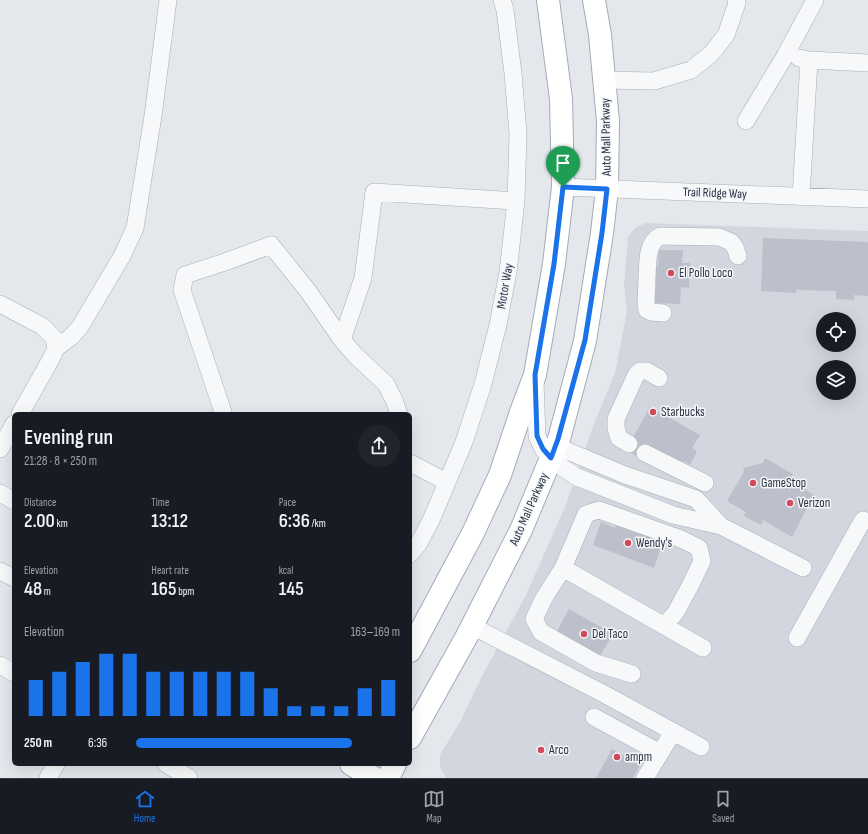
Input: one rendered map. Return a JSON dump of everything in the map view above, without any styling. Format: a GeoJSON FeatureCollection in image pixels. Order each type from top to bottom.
{"type":"FeatureCollection","features":[{"type":"Feature","properties":{"kind":"main road"},"geometry":{"type":"LineString","coordinates":[[412,647],[473,533],[500,475],[535,375],[554,264],[563,187],[561,99],[548,0]]}},
{"type":"Feature","properties":{"kind":"main road","name":"Auto Mall Parkway"},"geometry":{"type":"LineString","coordinates":[[412,734],[472,626],[521,530],[558,439],[585,340],[602,233],[607,189],[608,121],[600,35],[594,0]]}},
{"type":"Feature","properties":{"kind":"main road"},"geometry":{"type":"LineString","coordinates":[[342,778],[349,766]]}},
{"type":"Feature","properties":{"kind":"main road"},"geometry":{"type":"LineString","coordinates":[[353,766],[374,778]]}},
{"type":"Feature","properties":{"kind":"main road"},"geometry":{"type":"LineString","coordinates":[[388,778],[394,766]]}},
{"type":"Feature","properties":{"kind":"street"},"geometry":{"type":"LineString","coordinates":[[21,412],[48,366],[56,348],[71,337],[80,327],[122,256],[135,228],[153,116],[168,0]]}},
{"type":"Feature","properties":{"kind":"street","name":"Motor Way"},"geometry":{"type":"LineString","coordinates":[[412,552],[419,543],[432,518],[464,442],[483,384],[498,325],[508,272],[516,201],[518,134],[513,73],[505,10],[502,0]]}},
{"type":"Feature","properties":{"kind":"street"},"geometry":{"type":"LineString","coordinates":[[604,80],[654,81],[691,70],[710,54],[726,35],[737,3],[736,0]]}},
{"type":"Feature","properties":{"kind":"street"},"geometry":{"type":"LineString","coordinates":[[746,121],[815,0]]}},
{"type":"Feature","properties":{"kind":"street"},"geometry":{"type":"LineString","coordinates":[[784,56],[809,60],[868,63]]}},
{"type":"Feature","properties":{"kind":"street"},"geometry":{"type":"LineString","coordinates":[[801,196],[809,60]]}},
{"type":"Feature","properties":{"kind":"street","name":"Trail Ridge Way"},"geometry":{"type":"LineString","coordinates":[[563,187],[868,199]]}},
{"type":"Feature","properties":{"kind":"street"},"geometry":{"type":"LineString","coordinates":[[342,340],[363,278],[374,192],[516,201]]}},
{"type":"Feature","properties":{"kind":"street"},"geometry":{"type":"LineString","coordinates":[[663,313],[651,312],[647,310],[646,306],[648,257],[650,249],[656,239],[660,236],[719,237],[731,242],[735,247],[738,256]]}},
{"type":"Feature","properties":{"kind":"street"},"geometry":{"type":"LineString","coordinates":[[223,412],[182,290],[185,275],[271,245],[308,291],[342,340],[355,355],[386,384],[398,412]]}},
{"type":"Feature","properties":{"kind":"street"},"geometry":{"type":"LineString","coordinates":[[0,304],[42,326],[54,338],[56,348]]}},
{"type":"Feature","properties":{"kind":"street"},"geometry":{"type":"LineString","coordinates":[[629,444],[619,438],[616,428],[616,419],[636,375],[640,371],[647,371],[659,378]]}},
{"type":"Feature","properties":{"kind":"street"},"geometry":{"type":"LineString","coordinates":[[535,375],[537,436],[543,449],[553,452],[563,468],[578,477],[673,515],[721,526],[803,568]]}},
{"type":"Feature","properties":{"kind":"street"},"geometry":{"type":"LineString","coordinates":[[5,450],[12,430]]}},
{"type":"Feature","properties":{"kind":"street"},"geometry":{"type":"LineString","coordinates":[[645,453],[705,483]]}},
{"type":"Feature","properties":{"kind":"street"},"geometry":{"type":"LineString","coordinates":[[412,464],[448,482]]}},
{"type":"Feature","properties":{"kind":"street"},"geometry":{"type":"LineString","coordinates":[[0,493],[12,500]]}},
{"type":"Feature","properties":{"kind":"street"},"geometry":{"type":"LineString","coordinates":[[632,674],[596,663],[540,632],[534,619],[544,598],[563,568],[586,514],[598,510],[681,539],[699,548],[702,561],[676,612],[664,626]]}},
{"type":"Feature","properties":{"kind":"street"},"geometry":{"type":"LineString","coordinates":[[798,638],[863,520]]}},
{"type":"Feature","properties":{"kind":"street"},"geometry":{"type":"LineString","coordinates":[[563,568],[703,648]]}},
{"type":"Feature","properties":{"kind":"street"},"geometry":{"type":"LineString","coordinates":[[472,626],[620,695],[665,723],[701,748]]}},
{"type":"Feature","properties":{"kind":"street"},"geometry":{"type":"LineString","coordinates":[[0,665],[12,672]]}},
{"type":"Feature","properties":{"kind":"street"},"geometry":{"type":"LineString","coordinates":[[594,716],[660,753]]}},
{"type":"Feature","properties":{"kind":"street"},"geometry":{"type":"LineString","coordinates":[[645,778],[660,753],[665,723]]}},
{"type":"Feature","properties":{"kind":"street"},"geometry":{"type":"LineString","coordinates":[[48,778],[55,766]]}},
{"type":"Feature","properties":{"kind":"street"},"geometry":{"type":"LineString","coordinates":[[170,766],[189,778]]}},
{"type":"Feature","properties":{"kind":"shaded area"},"geometry":{"type":"Polygon","coordinates":[[[646,223],[868,231],[868,778],[446,778],[440,767],[440,755],[461,720],[481,678],[526,595],[565,507],[595,421],[615,373],[627,312],[624,285],[628,237],[635,228],[646,223]]]}},
{"type":"Feature","properties":{"kind":"building"},"geometry":{"type":"Polygon","coordinates":[[[763,238],[868,242],[868,296],[854,295],[854,300],[836,299],[836,291],[796,290],[796,293],[761,291],[763,238]]]}},
{"type":"Feature","properties":{"kind":"building","name":"El Pollo Loco"},"geometry":{"type":"Polygon","coordinates":[[[659,250],[683,250],[682,263],[690,263],[689,288],[681,287],[680,304],[655,303],[656,279],[652,279],[653,267],[658,267],[659,250]]]}},
{"type":"Feature","properties":{"kind":"building"},"geometry":{"type":"Polygon","coordinates":[[[650,407],[700,435],[692,448],[697,451],[690,465],[684,461],[682,465],[642,459],[626,450],[650,407]]]}},
{"type":"Feature","properties":{"kind":"building"},"geometry":{"type":"Polygon","coordinates":[[[765,458],[793,474],[789,480],[814,495],[792,537],[763,520],[761,525],[744,516],[746,512],[727,501],[744,472],[743,468],[763,463],[765,458]]]}},
{"type":"Feature","properties":{"kind":"building","name":"Wendy's"},"geometry":{"type":"Polygon","coordinates":[[[601,522],[615,528],[616,523],[663,541],[654,568],[593,545],[601,522]]]}},
{"type":"Feature","properties":{"kind":"building","name":"Del Taco"},"geometry":{"type":"Polygon","coordinates":[[[569,609],[613,634],[599,658],[556,633],[569,609]]]}},
{"type":"Feature","properties":{"kind":"building","name":"ampm"},"geometry":{"type":"Polygon","coordinates":[[[612,749],[640,765],[633,778],[596,778],[612,749]]]}},
{"type":"Feature","properties":{"kind":"place","name":"El Pollo Loco"},"geometry":{"type":"Point","coordinates":[671,273]}},
{"type":"Feature","properties":{"kind":"place","name":"Starbucks"},"geometry":{"type":"Point","coordinates":[653,412]}},
{"type":"Feature","properties":{"kind":"place","name":"GameStop"},"geometry":{"type":"Point","coordinates":[753,483]}},
{"type":"Feature","properties":{"kind":"place","name":"Verizon"},"geometry":{"type":"Point","coordinates":[790,503]}},
{"type":"Feature","properties":{"kind":"place","name":"Wendy's"},"geometry":{"type":"Point","coordinates":[628,543]}},
{"type":"Feature","properties":{"kind":"place","name":"Del Taco"},"geometry":{"type":"Point","coordinates":[584,634]}},
{"type":"Feature","properties":{"kind":"place","name":"Arco"},"geometry":{"type":"Point","coordinates":[541,750]}},
{"type":"Feature","properties":{"kind":"place","name":"ampm"},"geometry":{"type":"Point","coordinates":[617,757]}},
{"type":"Feature","properties":{"kind":"route"},"geometry":{"type":"LineString","coordinates":[[563,187],[607,189],[602,233],[585,340],[558,439],[551,458],[543,449],[537,436],[535,375],[554,264],[563,187]]}}]}
